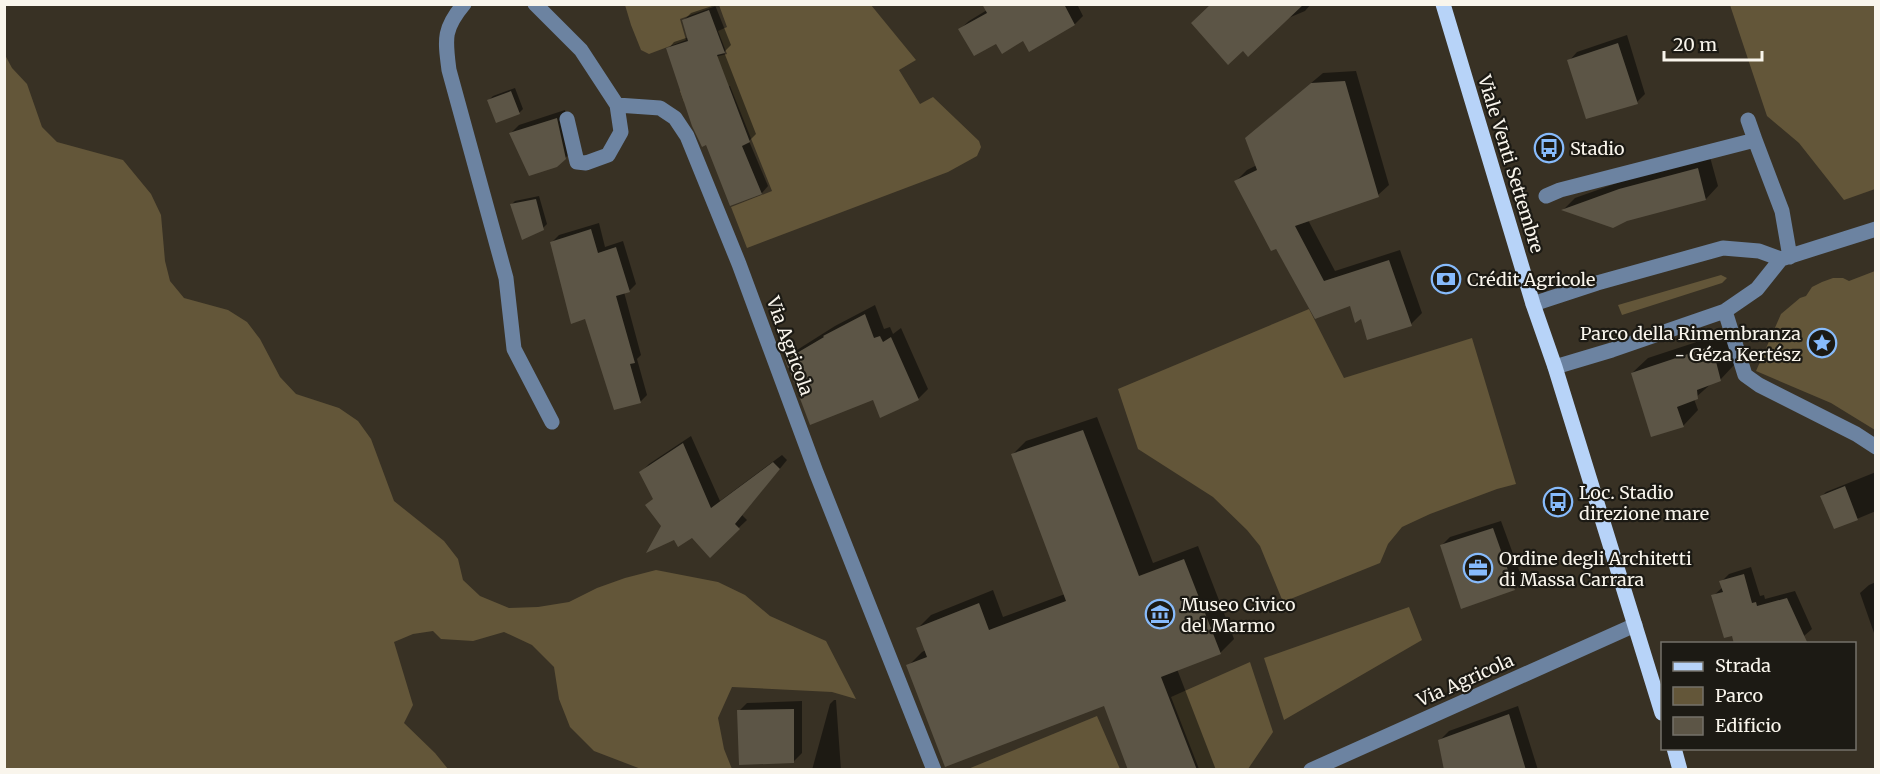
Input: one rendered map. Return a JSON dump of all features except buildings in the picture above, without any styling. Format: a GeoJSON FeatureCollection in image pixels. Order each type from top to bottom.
{"type":"FeatureCollection","features":[{"type":"Feature","properties":{"kind":"main road","name":"Viale Venti Settembre"},"geometry":{"type":"LineString","coordinates":[[1443,4],[1533,304],[1555,367],[1661,710]]}},
{"type":"Feature","properties":{"kind":"main road"},"geometry":{"type":"LineString","coordinates":[[1675,750],[1680,770]]}},
{"type":"Feature","properties":{"kind":"street"},"geometry":{"type":"LineString","coordinates":[[464,4],[452,19],[445,41],[449,70],[506,278],[514,350],[552,422]]}},
{"type":"Feature","properties":{"kind":"street"},"geometry":{"type":"LineString","coordinates":[[535,4],[581,51],[616,105],[621,132],[608,154],[586,163],[577,162],[567,119]]}},
{"type":"Feature","properties":{"kind":"street","name":"Via Agricola"},"geometry":{"type":"LineString","coordinates":[[616,105],[660,108],[675,118],[687,136],[739,264],[816,472],[934,770]]}},
{"type":"Feature","properties":{"kind":"street"},"geometry":{"type":"LineString","coordinates":[[1748,120],[1782,211],[1785,258]]}},
{"type":"Feature","properties":{"kind":"street"},"geometry":{"type":"LineString","coordinates":[[1546,196],[1560,190],[1755,140]]}},
{"type":"Feature","properties":{"kind":"street"},"geometry":{"type":"LineString","coordinates":[[1555,367],[1725,311],[1757,289],[1785,258],[1875,229]]}},
{"type":"Feature","properties":{"kind":"street"},"geometry":{"type":"LineString","coordinates":[[1533,304],[1597,283],[1723,248],[1759,251],[1785,258]]}},
{"type":"Feature","properties":{"kind":"street"},"geometry":{"type":"LineString","coordinates":[[1725,311],[1745,375],[1759,386],[1846,429],[1875,447]]}},
{"type":"Feature","properties":{"kind":"street","name":"Via Agricola"},"geometry":{"type":"LineString","coordinates":[[1311,770],[1635,625]]}},
{"type":"Feature","properties":{"kind":"green space"},"geometry":{"type":"Polygon","coordinates":[[[625,5],[719,5],[680,19],[686,40],[649,54],[641,50],[625,5]]]}},
{"type":"Feature","properties":{"kind":"green space"},"geometry":{"type":"Polygon","coordinates":[[[719,5],[871,5],[916,60],[899,70],[920,104],[933,97],[979,141],[981,147],[977,156],[948,172],[747,248],[731,207],[772,191],[730,86],[684,102],[680,91],[701,82],[694,62],[727,54],[718,31],[727,27],[719,5]]]}},
{"type":"Feature","properties":{"kind":"green space"},"geometry":{"type":"Polygon","coordinates":[[[1730,5],[1875,5],[1875,189],[1844,200],[1799,143],[1767,116],[1730,5]]]}},
{"type":"Feature","properties":{"kind":"green space"},"geometry":{"type":"Polygon","coordinates":[[[5,55],[12,68],[27,84],[42,127],[57,142],[123,160],[151,194],[161,215],[165,261],[170,281],[184,298],[228,310],[247,322],[260,339],[280,377],[296,394],[339,408],[358,421],[371,439],[394,501],[444,541],[458,559],[463,580],[480,596],[509,608],[538,607],[569,602],[597,588],[656,570],[718,582],[745,595],[770,616],[826,641],[856,699],[832,692],[732,687],[718,718],[724,749],[732,769],[641,769],[594,751],[570,727],[559,699],[554,667],[532,645],[504,632],[473,641],[441,639],[433,631],[413,634],[394,642],[413,705],[404,723],[448,769],[5,769],[5,55]]]}},
{"type":"Feature","properties":{"kind":"green space","name":"Parco della Rimembranza - Géza Kertész"},"geometry":{"type":"Polygon","coordinates":[[[1876,271],[1875,430],[1831,403],[1756,371],[1781,314],[1800,298],[1806,296],[1812,287],[1833,278],[1843,278],[1849,281],[1876,271]]]}},
{"type":"Feature","properties":{"kind":"green space"},"geometry":{"type":"Polygon","coordinates":[[[1721,275],[1727,278],[1722,283],[1622,315],[1618,305],[1721,275]]]}},
{"type":"Feature","properties":{"kind":"green space"},"geometry":{"type":"Polygon","coordinates":[[[1309,309],[1344,378],[1472,338],[1516,484],[1430,514],[1402,527],[1388,544],[1380,563],[1283,602],[1260,546],[1247,530],[1213,497],[1138,449],[1118,389],[1309,309]]]}},
{"type":"Feature","properties":{"kind":"green space"},"geometry":{"type":"Polygon","coordinates":[[[1409,607],[1422,640],[1284,720],[1264,658],[1409,607]]]}},
{"type":"Feature","properties":{"kind":"green space"},"geometry":{"type":"Polygon","coordinates":[[[1250,662],[1273,732],[1248,769],[1199,769],[1171,697],[1250,662]]]}},
{"type":"Feature","properties":{"kind":"green space"},"geometry":{"type":"Polygon","coordinates":[[[1097,716],[1120,769],[968,769],[1097,716]]]}},
{"type":"Feature","properties":{"kind":"place","name":"Stadio"},"geometry":{"type":"Point","coordinates":[1549,148]}},
{"type":"Feature","properties":{"kind":"place","name":"Crédit Agricole"},"geometry":{"type":"Point","coordinates":[1446,279]}},
{"type":"Feature","properties":{"kind":"place","name":"Parco della Rimembranza - Géza Kertész"},"geometry":{"type":"Point","coordinates":[1822,343]}},
{"type":"Feature","properties":{"kind":"place","name":"Loc. Stadio direzione mare"},"geometry":{"type":"Point","coordinates":[1558,502]}},
{"type":"Feature","properties":{"kind":"place","name":"Ordine degli Architetti di Massa Carrara"},"geometry":{"type":"Point","coordinates":[1478,568]}},
{"type":"Feature","properties":{"kind":"place","name":"Museo Civico del Marmo"},"geometry":{"type":"Point","coordinates":[1160,614]}}]}
